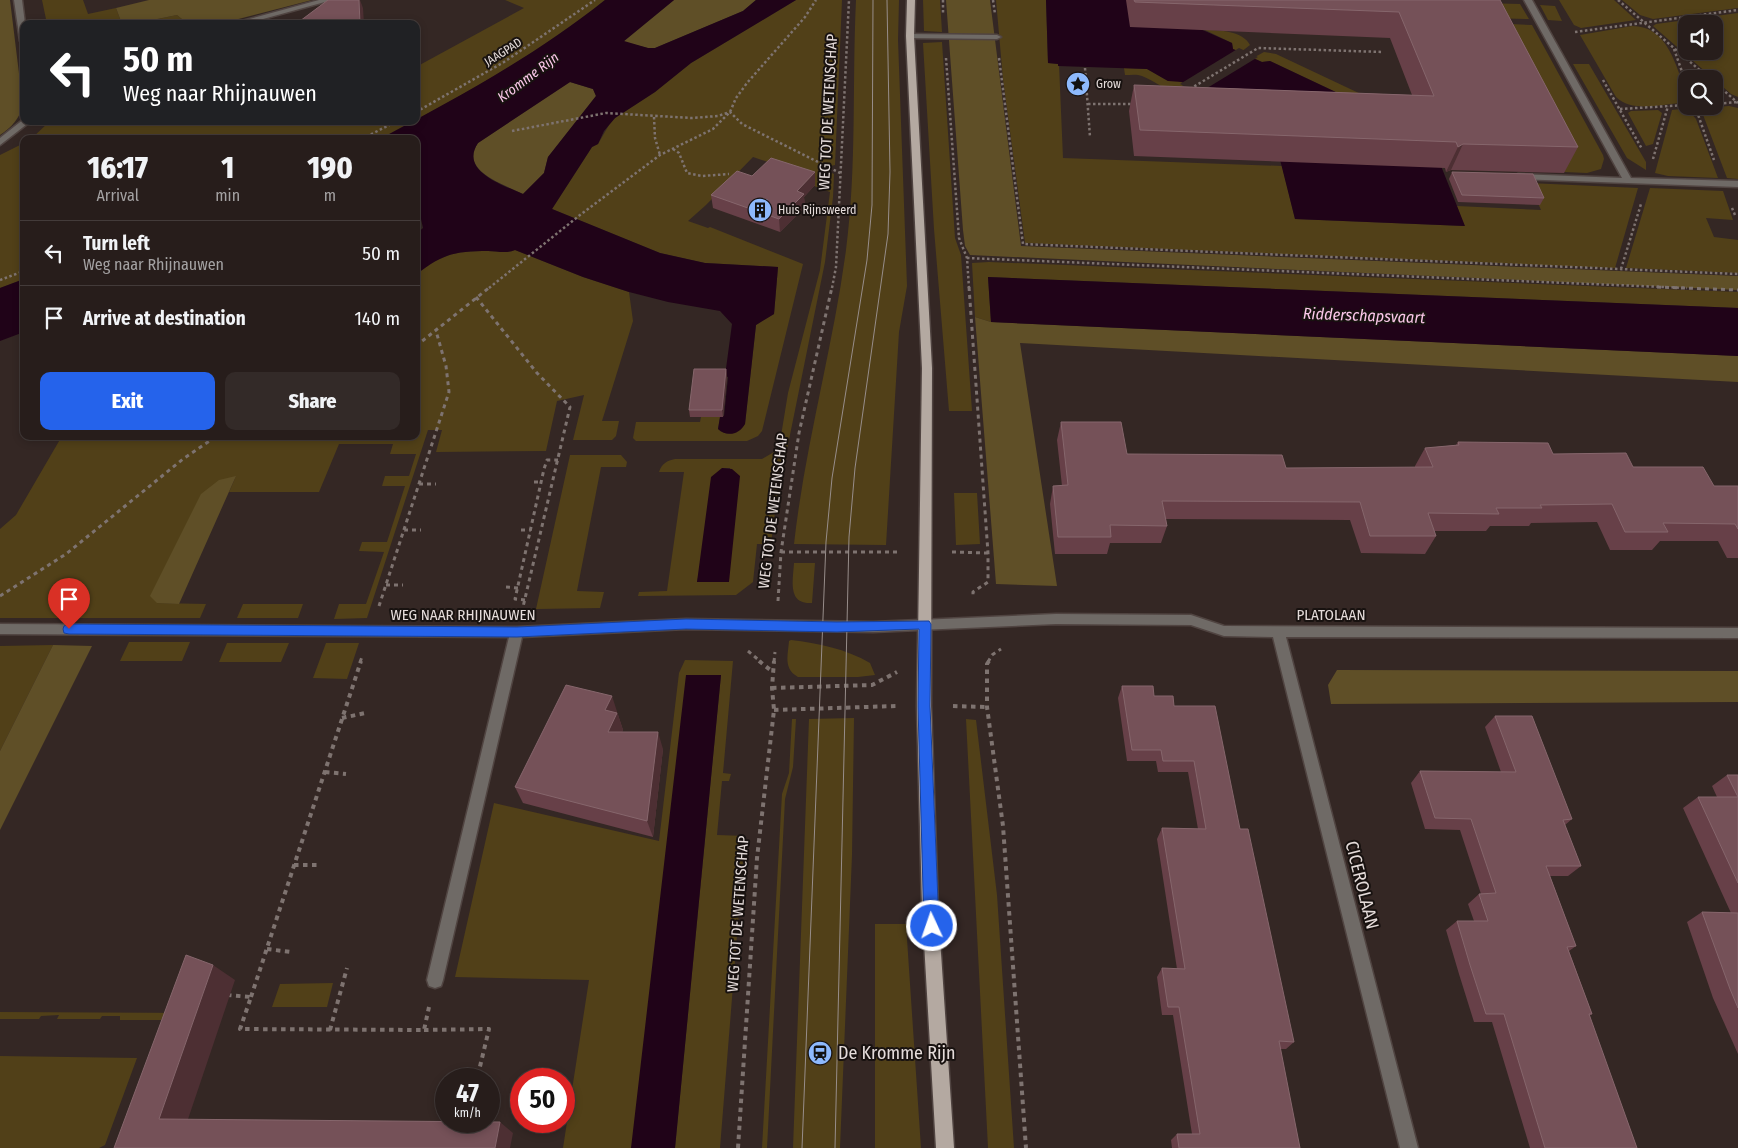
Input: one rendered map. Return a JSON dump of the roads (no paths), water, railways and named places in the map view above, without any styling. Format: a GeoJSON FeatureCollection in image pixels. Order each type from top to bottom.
{"type":"FeatureCollection","features":[{"type":"Feature","properties":{"kind":"main road"},"geometry":{"type":"LineString","coordinates":[[911,0],[910,36],[927,368],[924,706],[930,908],[944,1148]]}},
{"type":"Feature","properties":{"kind":"street"},"geometry":{"type":"LineString","coordinates":[[18,0],[21,20]]}},
{"type":"Feature","properties":{"kind":"street"},"geometry":{"type":"LineString","coordinates":[[250,20],[328,0]]}},
{"type":"Feature","properties":{"kind":"street"},"geometry":{"type":"LineString","coordinates":[[1528,0],[1628,180]]}},
{"type":"Feature","properties":{"kind":"street"},"geometry":{"type":"LineString","coordinates":[[910,36],[997,37]]}},
{"type":"Feature","properties":{"kind":"street"},"geometry":{"type":"LineString","coordinates":[[0,142],[23,125]]}},
{"type":"Feature","properties":{"kind":"street"},"geometry":{"type":"LineString","coordinates":[[1510,177],[1738,184]]}},
{"type":"Feature","properties":{"kind":"street","name":"PLATOLAAN"},"geometry":{"type":"LineString","coordinates":[[925,624],[1029,619],[1191,620],[1224,631],[1738,633]]}},
{"type":"Feature","properties":{"kind":"street","name":"WEG NAAR RHIJNAUWEN"},"geometry":{"type":"LineString","coordinates":[[0,629],[517,632],[686,624],[873,627],[925,624]]}},
{"type":"Feature","properties":{"kind":"street","name":"CICEROLAAN"},"geometry":{"type":"LineString","coordinates":[[1278,631],[1409,1148]]}},
{"type":"Feature","properties":{"kind":"street"},"geometry":{"type":"LineString","coordinates":[[436,980],[517,632]]}},
{"type":"Feature","properties":{"kind":"water","name":"Kromme Rijn"},"geometry":{"type":"Polygon","coordinates":[[[605,0],[674,0],[624,41],[648,48],[655,48],[743,11],[756,0],[796,0],[691,63],[655,92],[615,118],[604,131],[598,144],[592,147],[552,209],[660,253],[705,263],[778,267],[774,314],[756,325],[745,424],[736,433],[729,434],[718,429],[720,417],[724,416],[728,377],[725,376],[732,324],[720,311],[668,302],[629,292],[583,277],[515,250],[505,252],[467,252],[449,255],[433,262],[420,272],[420,231],[423,228],[420,218],[420,135],[387,135],[406,125],[420,125],[420,118],[495,75],[551,40],[605,0]],[[570,82],[478,143],[474,153],[474,162],[486,176],[523,194],[544,173],[548,157],[596,96],[593,89],[570,82]]]}},
{"type":"Feature","properties":{"kind":"water"},"geometry":{"type":"Polygon","coordinates":[[[1046,0],[1135,0],[1232,43],[1233,49],[1262,62],[1270,61],[1395,120],[1423,121],[1465,226],[1295,219],[1269,116],[1204,93],[1182,82],[1168,81],[1147,69],[1058,66],[1058,64],[1048,63],[1046,0]]]}},
{"type":"Feature","properties":{"kind":"water","name":"Ridderschapsvaart"},"geometry":{"type":"Polygon","coordinates":[[[988,277],[1738,308],[1738,356],[991,322],[988,277]]]}},
{"type":"Feature","properties":{"kind":"water"},"geometry":{"type":"Polygon","coordinates":[[[20,280],[20,334],[0,341],[0,288],[20,280]]]}},
{"type":"Feature","properties":{"kind":"water"},"geometry":{"type":"Polygon","coordinates":[[[722,468],[732,469],[740,476],[729,582],[697,582],[711,477],[722,468]]]}},
{"type":"Feature","properties":{"kind":"water"},"geometry":{"type":"Polygon","coordinates":[[[686,675],[721,675],[675,1148],[631,1148],[686,675]]]}},
{"type":"Feature","properties":{"kind":"tram line"},"geometry":{"type":"LineString","coordinates":[[802,1148],[826,542],[832,478],[867,260],[872,205],[873,0]]}},
{"type":"Feature","properties":{"kind":"tram line"},"geometry":{"type":"LineString","coordinates":[[835,1148],[849,537],[855,468],[888,234],[890,172],[887,0]]}},
{"type":"Feature","properties":{"kind":"place","name":"Grow"},"geometry":{"type":"Point","coordinates":[1078,84]}},
{"type":"Feature","properties":{"kind":"place","name":"Huis Rijnsweerd"},"geometry":{"type":"Point","coordinates":[760,210]}},
{"type":"Feature","properties":{"kind":"place","name":"De Kromme Rijn"},"geometry":{"type":"Point","coordinates":[820,1053]}}]}
